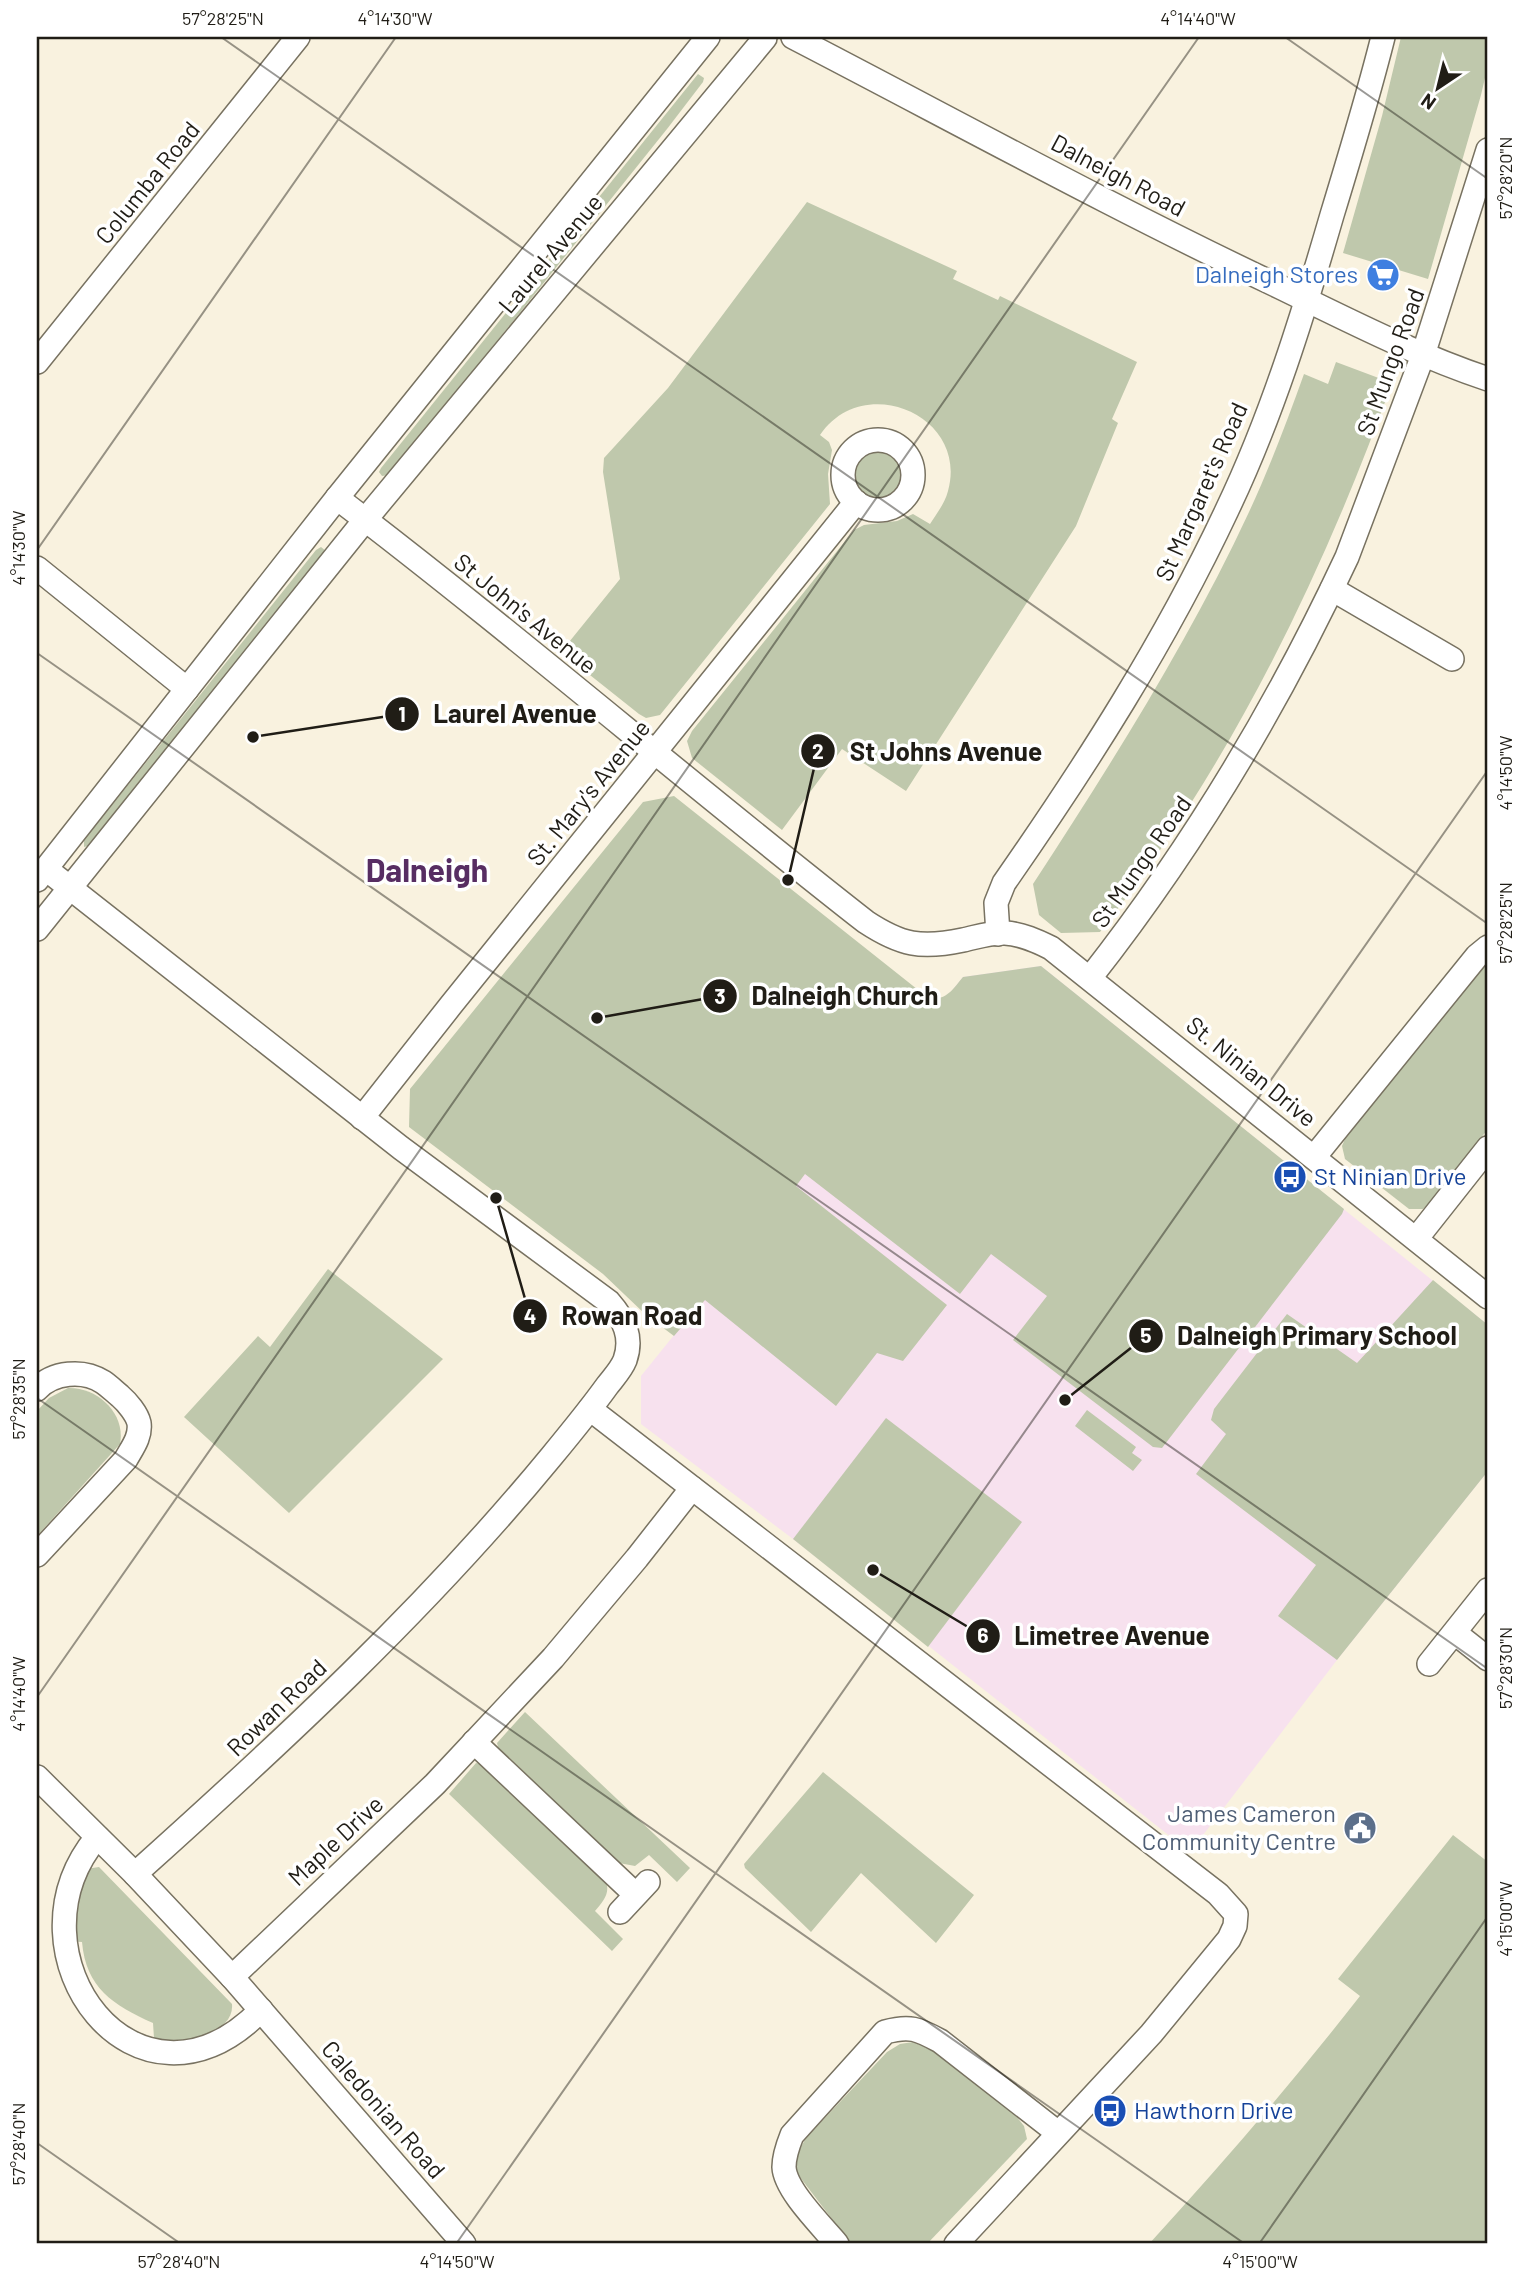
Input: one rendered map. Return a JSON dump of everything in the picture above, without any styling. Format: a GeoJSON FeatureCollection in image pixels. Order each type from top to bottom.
{"type":"FeatureCollection","features":[{"type":"Feature","properties":{"kind":"street","name":"Columba Road"},"geometry":{"type":"LineString","coordinates":[[37,362],[298,37]]}},
{"type":"Feature","properties":{"kind":"street","name":"Laurel Avenue"},"geometry":{"type":"LineString","coordinates":[[41,874],[337,498],[708,37]]}},
{"type":"Feature","properties":{"kind":"street"},"geometry":{"type":"LineString","coordinates":[[737,37],[749,42],[765,37]]}},
{"type":"Feature","properties":{"kind":"street","name":"Laurel Avenue"},"geometry":{"type":"LineString","coordinates":[[37,929],[365,520],[765,37]]}},
{"type":"Feature","properties":{"kind":"street","name":"Dalneigh Road"},"geometry":{"type":"LineString","coordinates":[[793,37],[1201,249],[1423,355],[1488,379]]}},
{"type":"Feature","properties":{"kind":"street","name":"St Margaret's Road"},"geometry":{"type":"LineString","coordinates":[[998,934],[996,903],[1004,883],[1108,728],[1178,606],[1228,510],[1270,407],[1307,300],[1383,37]]}},
{"type":"Feature","properties":{"kind":"street","name":"St Mungo Road"},"geometry":{"type":"LineString","coordinates":[[1090,978],[1124,934],[1222,792],[1274,704],[1332,589],[1347,557],[1423,355],[1488,150]]}},
{"type":"Feature","properties":{"kind":"street","name":"St John's Avenue"},"geometry":{"type":"LineString","coordinates":[[337,498],[788,861],[889,937],[913,944],[941,944],[964,940]]}},
{"type":"Feature","properties":{"kind":"street","name":"St. Mary's Avenue"},"geometry":{"type":"LineString","coordinates":[[362,1118],[856,502]]}},
{"type":"Feature","properties":{"kind":"street"},"geometry":{"type":"LineString","coordinates":[[37,568],[187,689]]}},
{"type":"Feature","properties":{"kind":"street"},"geometry":{"type":"LineString","coordinates":[[1332,589],[1452,659]]}},
{"type":"Feature","properties":{"kind":"street","name":"Rowan Road"},"geometry":{"type":"LineString","coordinates":[[41,874],[69,888],[362,1118],[609,1302],[623,1318],[628,1347],[624,1362],[590,1409],[525,1489],[393,1631],[266,1756],[135,1874]]}},
{"type":"Feature","properties":{"kind":"street","name":"St. Ninian Drive"},"geometry":{"type":"LineString","coordinates":[[964,940],[998,934],[1028,937],[1051,948],[1315,1156],[1488,1297]]}},
{"type":"Feature","properties":{"kind":"street"},"geometry":{"type":"LineString","coordinates":[[1315,1156],[1477,956],[1488,947]]}},
{"type":"Feature","properties":{"kind":"street"},"geometry":{"type":"LineString","coordinates":[[1416,1239],[1488,1148]]}},
{"type":"Feature","properties":{"kind":"street"},"geometry":{"type":"LineString","coordinates":[[37,1389],[41,1384],[62,1374],[83,1374],[102,1381],[127,1402],[139,1422],[137,1440],[127,1459],[37,1555]]}},
{"type":"Feature","properties":{"kind":"street"},"geometry":{"type":"LineString","coordinates":[[590,1409],[1218,1894],[1236,1914],[1235,1926],[1220,1949],[1151,2034],[956,2244]]}},
{"type":"Feature","properties":{"kind":"street","name":"Maple Drive"},"geometry":{"type":"LineString","coordinates":[[232,1977],[435,1784],[553,1658],[692,1488]]}},
{"type":"Feature","properties":{"kind":"street"},"geometry":{"type":"LineString","coordinates":[[1429,1664],[1488,1590]]}},
{"type":"Feature","properties":{"kind":"street"},"geometry":{"type":"LineString","coordinates":[[1455,1633],[1488,1659]]}},
{"type":"Feature","properties":{"kind":"street"},"geometry":{"type":"LineString","coordinates":[[474,1742],[641,1888],[620,1912]]}},
{"type":"Feature","properties":{"kind":"street","name":"Caledonian Road"},"geometry":{"type":"LineString","coordinates":[[37,1777],[135,1874],[232,1977],[464,2244]]}},
{"type":"Feature","properties":{"kind":"street"},"geometry":{"type":"LineString","coordinates":[[97,1837],[82,1851],[64,1875],[53,1903],[50,1923],[53,1963],[60,1982],[82,2016],[114,2040],[133,2048],[173,2053],[213,2045],[239,2031],[261,2010]]}},
{"type":"Feature","properties":{"kind":"street"},"geometry":{"type":"LineString","coordinates":[[837,2244],[788,2184],[784,2169],[787,2149],[792,2135],[885,2032],[902,2027],[920,2030],[940,2041],[1058,2133]]}},
{"type":"Feature","properties":{"kind":"shaded area"},"geometry":{"type":"Polygon","coordinates":[[[1041,966],[1488,1325],[1488,1471],[1337,1660],[1190,1852],[793,1539],[641,1424],[641,1376],[963,977],[1041,966]]]}},
{"type":"Feature","properties":{"kind":"green space"},"geometry":{"type":"Polygon","coordinates":[[[1401,37],[1488,37],[1488,65],[1481,95],[1428,279],[1343,253],[1382,116],[1401,37]]]}},
{"type":"Feature","properties":{"kind":"green space"},"geometry":{"type":"Polygon","coordinates":[[[698,74],[704,78],[703,82],[667,129],[390,475],[382,476],[379,472],[381,468],[698,74]]]}},
{"type":"Feature","properties":{"kind":"green space"},"geometry":{"type":"Polygon","coordinates":[[[807,202],[957,271],[953,279],[998,300],[1000,296],[1137,362],[1112,419],[1118,423],[1076,526],[906,791],[842,749],[782,830],[692,758],[687,741],[692,731],[854,530],[864,525],[897,521],[913,514],[930,524],[947,495],[950,464],[943,441],[928,423],[908,410],[885,405],[861,406],[839,416],[820,435],[829,442],[832,450],[828,474],[830,504],[660,715],[646,718],[639,714],[561,652],[620,579],[603,472],[604,458],[668,388],[807,202]]]}},
{"type":"Feature","properties":{"kind":"green space"},"geometry":{"type":"Polygon","coordinates":[[[1336,362],[1392,383],[1335,528],[1302,600],[1268,670],[1230,738],[1147,869],[1100,932],[1061,933],[1039,915],[1033,884],[1120,748],[1200,609],[1257,495],[1304,374],[1328,384],[1336,362]]]}},
{"type":"Feature","properties":{"kind":"green space"},"geometry":{"type":"Polygon","coordinates":[[[878,451],[895,458],[902,475],[895,492],[878,499],[861,492],[854,475],[861,458],[878,451]]]}},
{"type":"Feature","properties":{"kind":"green space"},"geometry":{"type":"Polygon","coordinates":[[[321,547],[326,551],[91,845],[84,847],[84,840],[321,547]]]}},
{"type":"Feature","properties":{"kind":"green space"},"geometry":{"type":"Polygon","coordinates":[[[674,796],[927,997],[944,996],[963,977],[1041,966],[1344,1209],[1162,1448],[1153,1447],[1013,1340],[1047,1296],[991,1254],[960,1294],[805,1174],[796,1186],[947,1305],[903,1361],[877,1353],[836,1406],[705,1300],[674,1336],[646,1315],[603,1274],[409,1127],[410,1089],[643,802],[674,796]]]}},
{"type":"Feature","properties":{"kind":"green space"},"geometry":{"type":"Polygon","coordinates":[[[1488,960],[1488,1129],[1429,1203],[1423,1209],[1409,1209],[1345,1159],[1342,1146],[1488,960]]]}},
{"type":"Feature","properties":{"kind":"green space"},"geometry":{"type":"Polygon","coordinates":[[[328,1269],[443,1359],[289,1513],[184,1417],[258,1336],[270,1347],[328,1269]]]}},
{"type":"Feature","properties":{"kind":"green space"},"geometry":{"type":"Polygon","coordinates":[[[1433,1280],[1488,1325],[1488,1471],[1337,1660],[1278,1616],[1316,1565],[1196,1474],[1226,1434],[1211,1420],[1214,1409],[1287,1314],[1357,1363],[1433,1280]]]}},
{"type":"Feature","properties":{"kind":"green space"},"geometry":{"type":"Polygon","coordinates":[[[68,1388],[90,1392],[108,1404],[119,1422],[120,1444],[37,1536],[37,1411],[49,1398],[68,1388]]]}},
{"type":"Feature","properties":{"kind":"green space"},"geometry":{"type":"Polygon","coordinates":[[[1087,1410],[1136,1447],[1132,1453],[1142,1460],[1133,1471],[1075,1426],[1087,1410]]]}},
{"type":"Feature","properties":{"kind":"green space"},"geometry":{"type":"Polygon","coordinates":[[[886,1418],[1022,1522],[928,1647],[793,1539],[886,1418]]]}},
{"type":"Feature","properties":{"kind":"green space"},"geometry":{"type":"Polygon","coordinates":[[[525,1712],[690,1868],[677,1882],[649,1855],[635,1866],[619,1863],[498,1747],[497,1743],[525,1712]]]}},
{"type":"Feature","properties":{"kind":"green space"},"geometry":{"type":"Polygon","coordinates":[[[476,1763],[482,1764],[604,1878],[607,1892],[595,1911],[623,1939],[612,1951],[449,1794],[476,1763]]]}},
{"type":"Feature","properties":{"kind":"green space"},"geometry":{"type":"Polygon","coordinates":[[[823,1772],[974,1895],[936,1943],[861,1873],[811,1932],[745,1868],[744,1864],[823,1772]]]}},
{"type":"Feature","properties":{"kind":"green space"},"geometry":{"type":"Polygon","coordinates":[[[1453,1835],[1488,1862],[1488,2244],[1149,2244],[1257,2122],[1360,1996],[1338,1979],[1453,1835]]]}},
{"type":"Feature","properties":{"kind":"green space"},"geometry":{"type":"Polygon","coordinates":[[[99,1867],[232,2004],[230,2015],[215,2031],[176,2041],[154,2038],[153,2023],[114,2002],[96,1983],[89,1972],[82,1942],[66,1941],[86,1869],[99,1867]]]}},
{"type":"Feature","properties":{"kind":"green space"},"geometry":{"type":"Polygon","coordinates":[[[913,2042],[934,2051],[1012,2111],[1024,2126],[1027,2139],[927,2244],[851,2244],[796,2172],[797,2154],[806,2138],[887,2052],[900,2044],[913,2042]]]}},
{"type":"Feature","properties":{"kind":"place","name":"Dalneigh Stores"},"geometry":{"type":"Point","coordinates":[1383,275]}},
{"type":"Feature","properties":{"kind":"place","name":"Laurel Avenue"},"geometry":{"type":"Point","coordinates":[253,737]}},
{"type":"Feature","properties":{"kind":"place","name":"St Johns Avenue"},"geometry":{"type":"Point","coordinates":[788,880]}},
{"type":"Feature","properties":{"kind":"place","name":"Dalneigh Church"},"geometry":{"type":"Point","coordinates":[597,1018]}},
{"type":"Feature","properties":{"kind":"place","name":"St Ninian Drive"},"geometry":{"type":"Point","coordinates":[1290,1177]}},
{"type":"Feature","properties":{"kind":"place","name":"Rowan Road"},"geometry":{"type":"Point","coordinates":[496,1198]}},
{"type":"Feature","properties":{"kind":"place","name":"Dalneigh Primary School"},"geometry":{"type":"Point","coordinates":[1065,1400]}},
{"type":"Feature","properties":{"kind":"place","name":"Limetree Avenue"},"geometry":{"type":"Point","coordinates":[873,1570]}},
{"type":"Feature","properties":{"kind":"place","name":"James Cameron Community Centre"},"geometry":{"type":"Point","coordinates":[1360,1828]}},
{"type":"Feature","properties":{"kind":"place","name":"Hawthorn Drive"},"geometry":{"type":"Point","coordinates":[1110,2111]}},
{"type":"Feature","properties":{"kind":"district","name":"Dalneigh"},"geometry":{"type":"Point","coordinates":[427,871]}}]}
